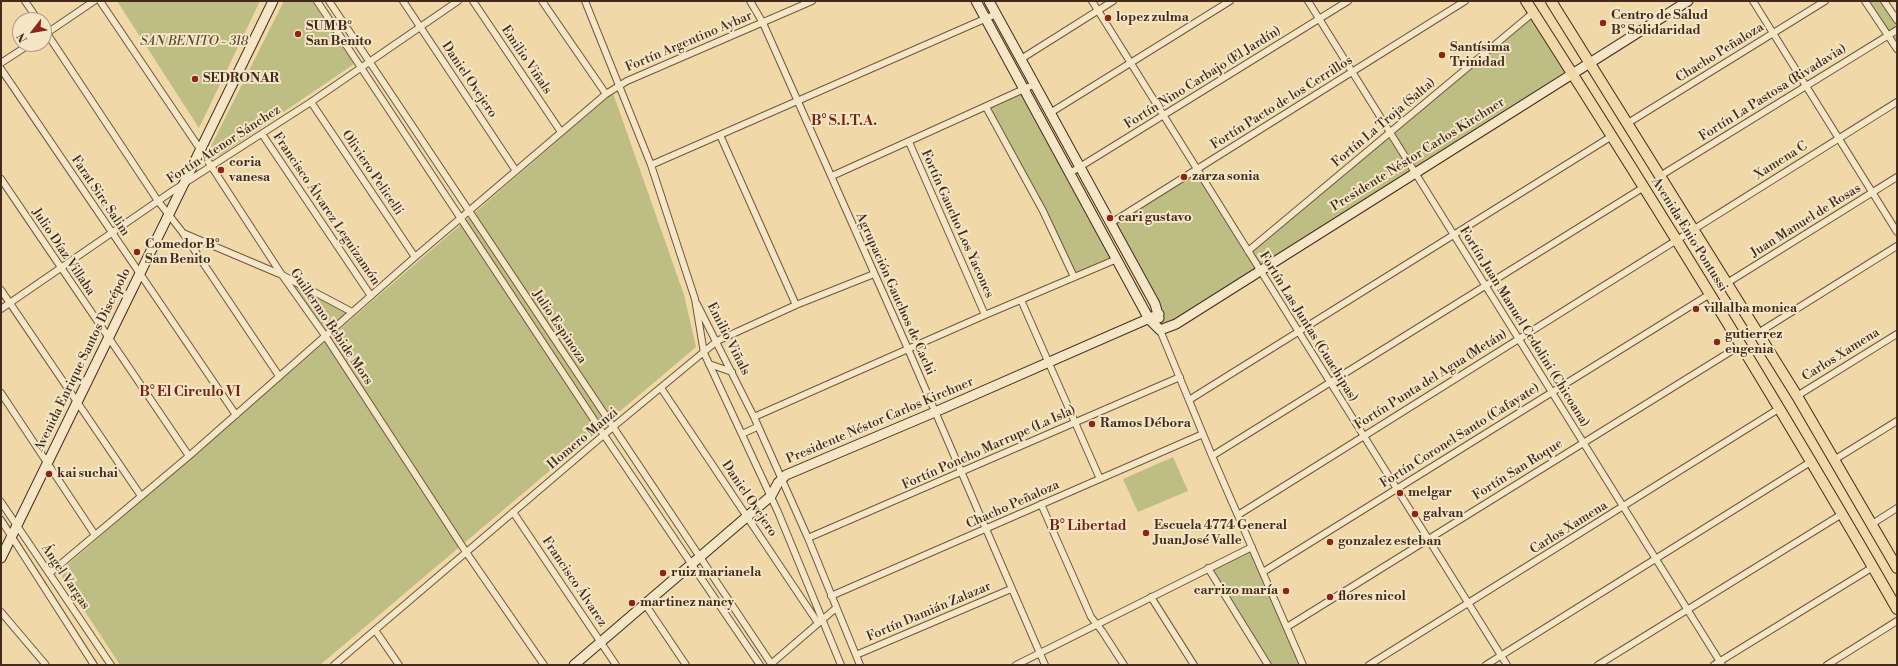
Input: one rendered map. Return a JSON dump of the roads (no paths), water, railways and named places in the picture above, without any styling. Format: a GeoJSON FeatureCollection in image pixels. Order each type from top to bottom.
{"type":"FeatureCollection","features":[{"type":"Feature","properties":{"kind":"main road","name":"Avenida Enio Pontussi"},"geometry":{"type":"LineString","coordinates":[[1526,1],[1573,73],[1780,408],[1897,609]]}},
{"type":"Feature","properties":{"kind":"main road","name":"Avenida Enio Pontussi"},"geometry":{"type":"LineString","coordinates":[[1551,1],[1797,396],[1897,568]]}},
{"type":"Feature","properties":{"kind":"street"},"geometry":{"type":"LineString","coordinates":[[25,1],[33,12]]}},
{"type":"Feature","properties":{"kind":"street"},"geometry":{"type":"LineString","coordinates":[[52,28],[94,1]]}},
{"type":"Feature","properties":{"kind":"street","name":"Guillermo Bebide Mors"},"geometry":{"type":"LineString","coordinates":[[100,1],[212,167],[282,275],[326,337],[466,552],[544,665]]}},
{"type":"Feature","properties":{"kind":"street","name":"Avenida Enrique Santos Discépolo"},"geometry":{"type":"LineString","coordinates":[[2,553],[48,463],[273,1]]}},
{"type":"Feature","properties":{"kind":"street","name":"Julio Espinoza"},"geometry":{"type":"LineString","coordinates":[[317,1],[462,217],[604,435],[760,665]]}},
{"type":"Feature","properties":{"kind":"street","name":"Julio Espinoza"},"geometry":{"type":"LineString","coordinates":[[329,1],[772,664]]}},
{"type":"Feature","properties":{"kind":"street","name":"Daniel Ovejero"},"geometry":{"type":"LineString","coordinates":[[403,1],[516,171]]}},
{"type":"Feature","properties":{"kind":"street","name":"Fortín Atenor Sánchez"},"geometry":{"type":"LineString","coordinates":[[1,308],[158,201],[311,102],[458,1]]}},
{"type":"Feature","properties":{"kind":"street","name":"Emilio Viñals"},"geometry":{"type":"LineString","coordinates":[[473,1],[561,132]]}},
{"type":"Feature","properties":{"kind":"street"},"geometry":{"type":"LineString","coordinates":[[542,1],[606,94]]}},
{"type":"Feature","properties":{"kind":"street"},"geometry":{"type":"LineString","coordinates":[[585,1],[651,165],[695,299]]}},
{"type":"Feature","properties":{"kind":"street","name":"Agrupación Gauchos de Cachi"},"geometry":{"type":"LineString","coordinates":[[750,1],[763,23],[832,176],[1045,665]]}},
{"type":"Feature","properties":{"kind":"street","name":"Fortín Argentino Aybar"},"geometry":{"type":"LineString","coordinates":[[50,573],[236,415],[468,211],[606,94],[619,85],[812,1]]}},
{"type":"Feature","properties":{"kind":"street"},"geometry":{"type":"LineString","coordinates":[[976,1],[1149,319],[1160,330]]}},
{"type":"Feature","properties":{"kind":"street","name":"Fortín Las Juntas (Guachipas)"},"geometry":{"type":"LineString","coordinates":[[1092,1],[1162,116],[1507,665]]}},
{"type":"Feature","properties":{"kind":"street"},"geometry":{"type":"LineString","coordinates":[[1021,59],[1113,1]]}},
{"type":"Feature","properties":{"kind":"street"},"geometry":{"type":"LineString","coordinates":[[1050,113],[1230,1]]}},
{"type":"Feature","properties":{"kind":"street","name":"Fortín Juan Manuel Cedolini (Chicoana)"},"geometry":{"type":"LineString","coordinates":[[1308,1],[1582,442],[1688,609],[1719,664]]}},
{"type":"Feature","properties":{"kind":"street","name":"Fortín Nino Carbajo (El Jardín)"},"geometry":{"type":"LineString","coordinates":[[1070,173],[1348,1]]}},
{"type":"Feature","properties":{"kind":"street","name":"Fortín Pacto de los Cerrillos"},"geometry":{"type":"LineString","coordinates":[[1111,223],[1353,73],[1465,1]]}},
{"type":"Feature","properties":{"kind":"street","name":"Presidente Néstor Carlos Kirchner"},"geometry":{"type":"LineString","coordinates":[[1160,330],[1176,324],[1688,1]]}},
{"type":"Feature","properties":{"kind":"street"},"geometry":{"type":"LineString","coordinates":[[1753,1],[1897,232]]}},
{"type":"Feature","properties":{"kind":"street","name":"Chacho Peñaloza"},"geometry":{"type":"LineString","coordinates":[[1628,123],[1825,1]]}},
{"type":"Feature","properties":{"kind":"street"},"geometry":{"type":"LineString","coordinates":[[1865,1],[1897,49]]}},
{"type":"Feature","properties":{"kind":"street"},"geometry":{"type":"LineString","coordinates":[[1884,1],[1897,20]]}},
{"type":"Feature","properties":{"kind":"street"},"geometry":{"type":"LineString","coordinates":[[992,2],[996,14],[1111,223],[1159,314],[1160,330],[1212,456],[1303,665]]}},
{"type":"Feature","properties":{"kind":"street","name":"Fortín La Troja (Salta)"},"geometry":{"type":"LineString","coordinates":[[1248,251],[1534,12]]}},
{"type":"Feature","properties":{"kind":"street"},"geometry":{"type":"LineString","coordinates":[[651,165],[996,14]]}},
{"type":"Feature","properties":{"kind":"street","name":"Fortín La Pastosa (Rivadavia)"},"geometry":{"type":"LineString","coordinates":[[1660,176],[1897,30]]}},
{"type":"Feature","properties":{"kind":"street"},"geometry":{"type":"LineString","coordinates":[[52,42],[168,216],[183,233],[279,376]]}},
{"type":"Feature","properties":{"kind":"street"},"geometry":{"type":"LineString","coordinates":[[1,63],[18,52]]}},
{"type":"Feature","properties":{"kind":"street","name":"Farat Sire Salim"},"geometry":{"type":"LineString","coordinates":[[1,68],[236,415]]}},
{"type":"Feature","properties":{"kind":"street"},"geometry":{"type":"LineString","coordinates":[[832,176],[1035,84]]}},
{"type":"Feature","properties":{"kind":"street","name":"Oliviero Pelicelli"},"geometry":{"type":"LineString","coordinates":[[311,102],[415,257]]}},
{"type":"Feature","properties":{"kind":"street","name":"Xamena C"},"geometry":{"type":"LineString","coordinates":[[1677,240],[1897,102]]}},
{"type":"Feature","properties":{"kind":"street"},"geometry":{"type":"LineString","coordinates":[[986,107],[1043,211],[1074,277]]}},
{"type":"Feature","properties":{"kind":"street","name":"Francisco Álvarez Leguizamón"},"geometry":{"type":"LineString","coordinates":[[262,134],[371,296]]}},
{"type":"Feature","properties":{"kind":"street"},"geometry":{"type":"LineString","coordinates":[[720,136],[796,305]]}},
{"type":"Feature","properties":{"kind":"street"},"geometry":{"type":"LineString","coordinates":[[1189,400],[1612,136]]}},
{"type":"Feature","properties":{"kind":"street","name":"Fortín Gaucho Los Yacones"},"geometry":{"type":"LineString","coordinates":[[909,142],[985,315]]}},
{"type":"Feature","properties":{"kind":"street","name":"Juan Manuel de Rosas"},"geometry":{"type":"LineString","coordinates":[[1727,283],[1897,177]]}},
{"type":"Feature","properties":{"kind":"street","name":"Julio Díaz Villaba"},"geometry":{"type":"LineString","coordinates":[[1,179],[188,456]]}},
{"type":"Feature","properties":{"kind":"street"},"geometry":{"type":"LineString","coordinates":[[1212,456],[1644,187]]}},
{"type":"Feature","properties":{"kind":"street"},"geometry":{"type":"LineString","coordinates":[[183,233],[282,275],[352,312]]}},
{"type":"Feature","properties":{"kind":"street","name":"Fortín Punta del Agua (Metán)"},"geometry":{"type":"LineString","coordinates":[[1238,515],[1362,435],[1677,240]]}},
{"type":"Feature","properties":{"kind":"street"},"geometry":{"type":"LineString","coordinates":[[1758,333],[1897,246]]}},
{"type":"Feature","properties":{"kind":"street"},"geometry":{"type":"LineString","coordinates":[[754,417],[985,315],[1117,259]]}},
{"type":"Feature","properties":{"kind":"street","name":"Homero Manzi"},"geometry":{"type":"LineString","coordinates":[[334,665],[613,427],[717,341],[796,305],[874,274]]}},
{"type":"Feature","properties":{"kind":"street"},"geometry":{"type":"LineString","coordinates":[[1,290],[141,496]]}},
{"type":"Feature","properties":{"kind":"street","name":"Fortín Coronel Santo (Cafayate)"},"geometry":{"type":"LineString","coordinates":[[1263,572],[1710,294]]}},
{"type":"Feature","properties":{"kind":"street","name":"Emilio Viñals"},"geometry":{"type":"LineString","coordinates":[[695,299],[754,417],[757,427],[808,538],[860,665]]}},
{"type":"Feature","properties":{"kind":"street","name":"Emilio Viñals"},"geometry":{"type":"LineString","coordinates":[[695,299],[704,353],[805,575],[820,621],[841,665]]}},
{"type":"Feature","properties":{"kind":"street"},"geometry":{"type":"LineString","coordinates":[[1021,300],[1100,478]]}},
{"type":"Feature","properties":{"kind":"street","name":"Presidente Néstor Carlos Kirchner"},"geometry":{"type":"LineString","coordinates":[[574,665],[600,641],[747,517],[770,496],[781,479],[1159,314]]}},
{"type":"Feature","properties":{"kind":"street","name":"Carlos Xamena"},"geometry":{"type":"LineString","coordinates":[[1797,396],[1897,334]]}},
{"type":"Feature","properties":{"kind":"street","name":"Fortín San Roque"},"geometry":{"type":"LineString","coordinates":[[1286,627],[1428,540],[1582,442],[1741,345]]}},
{"type":"Feature","properties":{"kind":"street"},"geometry":{"type":"LineString","coordinates":[[709,364],[732,372]]}},
{"type":"Feature","properties":{"kind":"street","name":"Fortín Poncho Marrupe (La Isla)"},"geometry":{"type":"LineString","coordinates":[[808,538],[1180,377]]}},
{"type":"Feature","properties":{"kind":"street","name":"Daniel Ovejero"},"geometry":{"type":"LineString","coordinates":[[661,388],[747,517],[820,621]]}},
{"type":"Feature","properties":{"kind":"street"},"geometry":{"type":"LineString","coordinates":[[1,393],[95,535]]}},
{"type":"Feature","properties":{"kind":"street","name":"Carlos Xamena"},"geometry":{"type":"LineString","coordinates":[[1369,665],[1780,408]]}},
{"type":"Feature","properties":{"kind":"street"},"geometry":{"type":"LineString","coordinates":[[1834,460],[1897,421]]}},
{"type":"Feature","properties":{"kind":"street"},"geometry":{"type":"LineString","coordinates":[[742,434],[757,427]]}},
{"type":"Feature","properties":{"kind":"street","name":"Chacho Peñaloza"},"geometry":{"type":"LineString","coordinates":[[831,596],[1203,434]]}},
{"type":"Feature","properties":{"kind":"street"},"geometry":{"type":"LineString","coordinates":[[1486,665],[1812,461]]}},
{"type":"Feature","properties":{"kind":"street","name":"Ángel Vargas"},"geometry":{"type":"LineString","coordinates":[[1,502],[111,665]]}},
{"type":"Feature","properties":{"kind":"street"},"geometry":{"type":"LineString","coordinates":[[1041,504],[1091,617],[1124,665]]}},
{"type":"Feature","properties":{"kind":"street"},"geometry":{"type":"LineString","coordinates":[[1872,524],[1897,508]]}},
{"type":"Feature","properties":{"kind":"street","name":"Francisco Álvarez"},"geometry":{"type":"LineString","coordinates":[[513,512],[616,665]]}},
{"type":"Feature","properties":{"kind":"street"},"geometry":{"type":"LineString","coordinates":[[1598,665],[1842,514]]}},
{"type":"Feature","properties":{"kind":"street","name":"Ángel Vargas"},"geometry":{"type":"LineString","coordinates":[[1,520],[94,665]]}},
{"type":"Feature","properties":{"kind":"street"},"geometry":{"type":"LineString","coordinates":[[1016,665],[1252,547]]}},
{"type":"Feature","properties":{"kind":"street"},"geometry":{"type":"LineString","coordinates":[[1719,664],[1873,567]]}},
{"type":"Feature","properties":{"kind":"street"},"geometry":{"type":"LineString","coordinates":[[1208,568],[1268,665]]}},
{"type":"Feature","properties":{"kind":"street","name":"Fortín Damián Zalazar"},"geometry":{"type":"LineString","coordinates":[[856,655],[1011,589]]}},
{"type":"Feature","properties":{"kind":"street"},"geometry":{"type":"LineString","coordinates":[[1151,597],[1194,665]]}},
{"type":"Feature","properties":{"kind":"street"},"geometry":{"type":"LineString","coordinates":[[645,604],[686,665]]}},
{"type":"Feature","properties":{"kind":"street"},"geometry":{"type":"LineString","coordinates":[[772,664],[836,608]]}},
{"type":"Feature","properties":{"kind":"street"},"geometry":{"type":"LineString","coordinates":[[1,612],[46,665]]}},
{"type":"Feature","properties":{"kind":"street"},"geometry":{"type":"LineString","coordinates":[[1827,665],[1897,621]]}},
{"type":"Feature","properties":{"kind":"street"},"geometry":{"type":"LineString","coordinates":[[375,630],[399,665]]}},
{"type":"Feature","properties":{"kind":"place","name":"lopez zulma"},"geometry":{"type":"Point","coordinates":[1108,18]}},
{"type":"Feature","properties":{"kind":"place","name":"Centro de Salud B° Solidaridad"},"geometry":{"type":"Point","coordinates":[1603,23]}},
{"type":"Feature","properties":{"kind":"place","name":"SUM B° San Benito"},"geometry":{"type":"Point","coordinates":[298,34]}},
{"type":"Feature","properties":{"kind":"place","name":"Santísima Trinidad"},"geometry":{"type":"Point","coordinates":[1442,55]}},
{"type":"Feature","properties":{"kind":"place","name":"SEDRONAR"},"geometry":{"type":"Point","coordinates":[195,79]}},
{"type":"Feature","properties":{"kind":"place","name":"coria vanesa"},"geometry":{"type":"Point","coordinates":[221,170]}},
{"type":"Feature","properties":{"kind":"place","name":"zarza sonia"},"geometry":{"type":"Point","coordinates":[1184,177]}},
{"type":"Feature","properties":{"kind":"place","name":"cari gustavo"},"geometry":{"type":"Point","coordinates":[1110,218]}},
{"type":"Feature","properties":{"kind":"place","name":"Comedor B° San Benito"},"geometry":{"type":"Point","coordinates":[137,252]}},
{"type":"Feature","properties":{"kind":"place","name":"villalba monica"},"geometry":{"type":"Point","coordinates":[1696,309]}},
{"type":"Feature","properties":{"kind":"place","name":"gutierrez eugenia"},"geometry":{"type":"Point","coordinates":[1717,342]}},
{"type":"Feature","properties":{"kind":"place","name":"Ramos Débora"},"geometry":{"type":"Point","coordinates":[1092,424]}},
{"type":"Feature","properties":{"kind":"place","name":"kai suchai"},"geometry":{"type":"Point","coordinates":[49,474]}},
{"type":"Feature","properties":{"kind":"place","name":"melgar"},"geometry":{"type":"Point","coordinates":[1400,493]}},
{"type":"Feature","properties":{"kind":"place","name":"galvan"},"geometry":{"type":"Point","coordinates":[1415,514]}},
{"type":"Feature","properties":{"kind":"place","name":"Escuela 4774 General Juan José Valle"},"geometry":{"type":"Point","coordinates":[1146,533]}},
{"type":"Feature","properties":{"kind":"place","name":"gonzalez esteban"},"geometry":{"type":"Point","coordinates":[1330,542]}},
{"type":"Feature","properties":{"kind":"place","name":"ruiz marianela"},"geometry":{"type":"Point","coordinates":[663,573]}},
{"type":"Feature","properties":{"kind":"place","name":"carrizo maría"},"geometry":{"type":"Point","coordinates":[1286,591]}},
{"type":"Feature","properties":{"kind":"place","name":"flores nicol"},"geometry":{"type":"Point","coordinates":[1330,597]}},
{"type":"Feature","properties":{"kind":"place","name":"martinez nancy"},"geometry":{"type":"Point","coordinates":[632,603]}},
{"type":"Feature","properties":{"kind":"district","name":"B° S.I.T.A."},"geometry":{"type":"Point","coordinates":[844,122]}},
{"type":"Feature","properties":{"kind":"district","name":"B° El Circulo VI"},"geometry":{"type":"Point","coordinates":[190,393]}},
{"type":"Feature","properties":{"kind":"district","name":"B° Libertad"},"geometry":{"type":"Point","coordinates":[1088,527]}},
{"type":"Feature","properties":{"kind":"park label","name":"SAN BENITO - 318"},"geometry":{"type":"Point","coordinates":[194,42]}}]}
